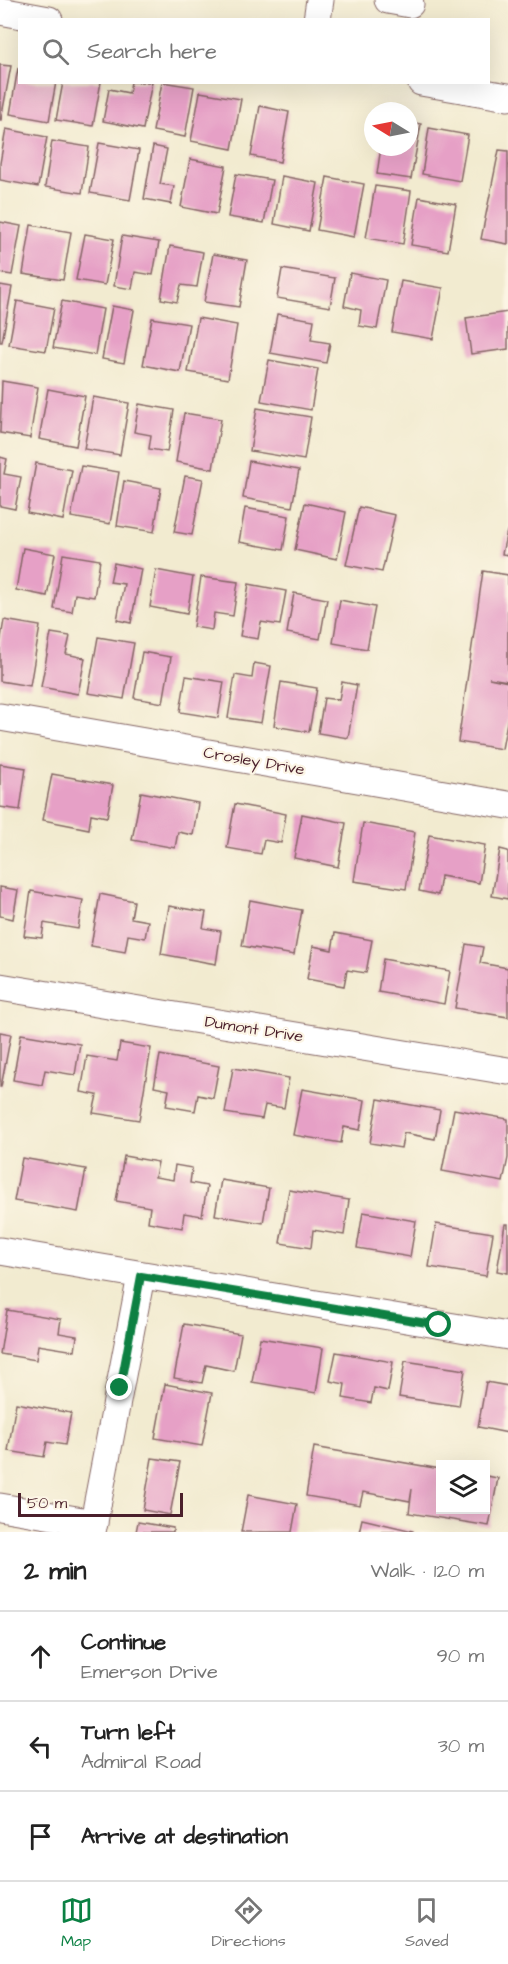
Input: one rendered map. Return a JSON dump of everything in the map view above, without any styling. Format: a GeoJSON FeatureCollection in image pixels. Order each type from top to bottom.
{"type":"FeatureCollection","features":[{"type":"Feature","properties":{"kind":"street"},"geometry":{"type":"LineString","coordinates":[[317,18],[320,0]]}},
{"type":"Feature","properties":{"kind":"street"},"geometry":{"type":"LineString","coordinates":[[0,11],[38,18]]}},
{"type":"Feature","properties":{"kind":"street"},"geometry":{"type":"LineString","coordinates":[[433,84],[508,97]]}},
{"type":"Feature","properties":{"kind":"street","name":"Crosley Drive"},"geometry":{"type":"LineString","coordinates":[[0,717],[508,805]]}},
{"type":"Feature","properties":{"kind":"street","name":"Dumont Drive"},"geometry":{"type":"LineString","coordinates":[[0,987],[508,1071]]}},
{"type":"Feature","properties":{"kind":"street"},"geometry":{"type":"LineString","coordinates":[[0,1251],[508,1336]]}},
{"type":"Feature","properties":{"kind":"street"},"geometry":{"type":"LineString","coordinates":[[0,1507],[93,1527],[141,1276]]}},
{"type":"Feature","properties":{"kind":"building"},"geometry":{"type":"Polygon","coordinates":[[[0,65],[11,66],[1,120],[0,120],[0,65]]]}},
{"type":"Feature","properties":{"kind":"building"},"geometry":{"type":"Polygon","coordinates":[[[18,68],[18,84],[56,84],[49,121],[10,114],[18,68]]]}},
{"type":"Feature","properties":{"kind":"building"},"geometry":{"type":"Polygon","coordinates":[[[63,84],[101,84],[93,126],[56,120],[63,84]]]}},
{"type":"Feature","properties":{"kind":"building"},"geometry":{"type":"Polygon","coordinates":[[[131,84],[152,84],[143,129],[103,121],[109,89],[129,93],[131,84]]]}},
{"type":"Feature","properties":{"kind":"building"},"geometry":{"type":"Polygon","coordinates":[[[162,84],[194,87],[185,137],[153,131],[162,84]]]}},
{"type":"Feature","properties":{"kind":"building"},"geometry":{"type":"Polygon","coordinates":[[[200,92],[241,99],[232,149],[191,141],[200,92]]]}},
{"type":"Feature","properties":{"kind":"building"},"geometry":{"type":"Polygon","coordinates":[[[260,106],[289,112],[280,162],[251,156],[260,106]]]}},
{"type":"Feature","properties":{"kind":"building"},"geometry":{"type":"Polygon","coordinates":[[[418,124],[421,124],[418,140],[418,124]]]}},
{"type":"Feature","properties":{"kind":"building"},"geometry":{"type":"Polygon","coordinates":[[[429,128],[468,135],[460,181],[422,174],[429,128]]]}},
{"type":"Feature","properties":{"kind":"building"},"geometry":{"type":"Polygon","coordinates":[[[6,129],[47,137],[38,187],[0,180],[0,163],[6,129]]]}},
{"type":"Feature","properties":{"kind":"building"},"geometry":{"type":"Polygon","coordinates":[[[52,141],[89,147],[82,193],[45,187],[52,141]]]}},
{"type":"Feature","properties":{"kind":"building"},"geometry":{"type":"Polygon","coordinates":[[[99,143],[139,150],[130,200],[90,193],[99,143]]]}},
{"type":"Feature","properties":{"kind":"building"},"geometry":{"type":"Polygon","coordinates":[[[153,146],[167,149],[160,184],[174,186],[171,204],[144,199],[153,146]]]}},
{"type":"Feature","properties":{"kind":"building"},"geometry":{"type":"Polygon","coordinates":[[[499,150],[508,151],[508,244],[481,239],[499,150]]]}},
{"type":"Feature","properties":{"kind":"building"},"geometry":{"type":"Polygon","coordinates":[[[380,156],[415,156],[411,179],[377,174],[380,156]]]}},
{"type":"Feature","properties":{"kind":"building"},"geometry":{"type":"Polygon","coordinates":[[[190,159],[226,166],[217,214],[181,207],[190,159]]]}},
{"type":"Feature","properties":{"kind":"building"},"geometry":{"type":"Polygon","coordinates":[[[236,174],[272,180],[264,223],[228,217],[236,174]]]}},
{"type":"Feature","properties":{"kind":"building"},"geometry":{"type":"Polygon","coordinates":[[[282,176],[318,183],[309,231],[274,224],[282,176]]]}},
{"type":"Feature","properties":{"kind":"building"},"geometry":{"type":"Polygon","coordinates":[[[327,177],[364,184],[354,237],[317,230],[327,177]]]}},
{"type":"Feature","properties":{"kind":"building"},"geometry":{"type":"Polygon","coordinates":[[[375,186],[411,191],[403,244],[366,238],[375,186]]]}},
{"type":"Feature","properties":{"kind":"building"},"geometry":{"type":"Polygon","coordinates":[[[419,197],[456,204],[448,251],[411,245],[419,197]]]}},
{"type":"Feature","properties":{"kind":"building"},"geometry":{"type":"Polygon","coordinates":[[[0,222],[21,226],[12,275],[0,273],[0,222]]]}},
{"type":"Feature","properties":{"kind":"building"},"geometry":{"type":"Polygon","coordinates":[[[31,225],[71,232],[63,280],[23,274],[31,225]]]}},
{"type":"Feature","properties":{"kind":"building"},"geometry":{"type":"Polygon","coordinates":[[[85,234],[114,239],[105,285],[76,280],[85,234]]]}},
{"type":"Feature","properties":{"kind":"building"},"geometry":{"type":"Polygon","coordinates":[[[122,236],[159,242],[153,275],[135,272],[132,289],[114,286],[122,236]]]}},
{"type":"Feature","properties":{"kind":"building"},"geometry":{"type":"Polygon","coordinates":[[[170,246],[203,252],[197,287],[181,285],[177,302],[161,299],[170,246]]]}},
{"type":"Feature","properties":{"kind":"building"},"geometry":{"type":"Polygon","coordinates":[[[213,254],[247,260],[239,307],[204,302],[213,254]]]}},
{"type":"Feature","properties":{"kind":"building"},"geometry":{"type":"Polygon","coordinates":[[[282,269],[335,278],[330,307],[277,298],[282,269]]]}},
{"type":"Feature","properties":{"kind":"building"},"geometry":{"type":"Polygon","coordinates":[[[350,273],[386,280],[377,329],[359,326],[361,310],[344,306],[350,273]]]}},
{"type":"Feature","properties":{"kind":"building"},"geometry":{"type":"Polygon","coordinates":[[[401,281],[443,288],[433,339],[392,332],[401,281]]]}},
{"type":"Feature","properties":{"kind":"building"},"geometry":{"type":"Polygon","coordinates":[[[0,285],[12,287],[2,342],[0,342],[0,285]]]}},
{"type":"Feature","properties":{"kind":"building"},"geometry":{"type":"Polygon","coordinates":[[[17,301],[54,308],[46,351],[9,345],[17,301]]]}},
{"type":"Feature","properties":{"kind":"building"},"geometry":{"type":"Polygon","coordinates":[[[62,301],[103,309],[95,355],[53,348],[62,301]]]}},
{"type":"Feature","properties":{"kind":"building"},"geometry":{"type":"Polygon","coordinates":[[[112,306],[134,310],[124,363],[102,359],[112,306]]]}},
{"type":"Feature","properties":{"kind":"building"},"geometry":{"type":"Polygon","coordinates":[[[508,312],[508,349],[471,354],[466,318],[508,312]]]}},
{"type":"Feature","properties":{"kind":"building"},"geometry":{"type":"Polygon","coordinates":[[[277,314],[314,320],[311,340],[330,343],[326,363],[270,353],[277,314]]]}},
{"type":"Feature","properties":{"kind":"building"},"geometry":{"type":"Polygon","coordinates":[[[152,318],[189,324],[180,372],[143,365],[152,318]]]}},
{"type":"Feature","properties":{"kind":"building"},"geometry":{"type":"Polygon","coordinates":[[[198,318],[237,325],[228,379],[188,372],[198,318]]]}},
{"type":"Feature","properties":{"kind":"building"},"geometry":{"type":"Polygon","coordinates":[[[269,360],[318,369],[311,410],[261,401],[269,360]]]}},
{"type":"Feature","properties":{"kind":"building"},"geometry":{"type":"Polygon","coordinates":[[[2,381],[38,387],[30,438],[0,433],[2,381]]]}},
{"type":"Feature","properties":{"kind":"building"},"geometry":{"type":"Polygon","coordinates":[[[48,389],[85,396],[76,446],[39,439],[48,389]]]}},
{"type":"Feature","properties":{"kind":"building"},"geometry":{"type":"Polygon","coordinates":[[[93,397],[129,403],[120,455],[84,449],[93,397]]]}},
{"type":"Feature","properties":{"kind":"building"},"geometry":{"type":"Polygon","coordinates":[[[139,404],[174,410],[167,452],[149,449],[151,435],[134,432],[139,404]]]}},
{"type":"Feature","properties":{"kind":"building"},"geometry":{"type":"Polygon","coordinates":[[[257,408],[311,417],[304,460],[250,451],[257,408]]]}},
{"type":"Feature","properties":{"kind":"building"},"geometry":{"type":"Polygon","coordinates":[[[184,413],[221,419],[213,469],[176,462],[184,413]]]}},
{"type":"Feature","properties":{"kind":"building"},"geometry":{"type":"Polygon","coordinates":[[[0,457],[7,459],[4,474],[21,477],[15,509],[0,506],[0,457]]]}},
{"type":"Feature","properties":{"kind":"building"},"geometry":{"type":"Polygon","coordinates":[[[249,461],[299,470],[292,507],[243,498],[249,461]]]}},
{"type":"Feature","properties":{"kind":"building"},"geometry":{"type":"Polygon","coordinates":[[[36,463],[72,470],[63,520],[27,513],[36,463]]]}},
{"type":"Feature","properties":{"kind":"building"},"geometry":{"type":"Polygon","coordinates":[[[81,466],[119,472],[110,524],[71,517],[81,466]]]}},
{"type":"Feature","properties":{"kind":"building"},"geometry":{"type":"Polygon","coordinates":[[[185,476],[203,479],[192,535],[174,532],[185,476]]]}},
{"type":"Feature","properties":{"kind":"building"},"geometry":{"type":"Polygon","coordinates":[[[124,481],[161,488],[154,532],[117,526],[124,481]]]}},
{"type":"Feature","properties":{"kind":"building"},"geometry":{"type":"Polygon","coordinates":[[[305,503],[346,512],[337,559],[295,550],[305,503]]]}},
{"type":"Feature","properties":{"kind":"building"},"geometry":{"type":"Polygon","coordinates":[[[359,507],[395,515],[382,572],[346,565],[359,507]]]}},
{"type":"Feature","properties":{"kind":"building"},"geometry":{"type":"Polygon","coordinates":[[[245,508],[289,516],[283,550],[239,542],[245,508]]]}},
{"type":"Feature","properties":{"kind":"building"},"geometry":{"type":"Polygon","coordinates":[[[508,531],[508,555],[502,554],[508,531]]]}},
{"type":"Feature","properties":{"kind":"building"},"geometry":{"type":"Polygon","coordinates":[[[23,548],[55,554],[47,596],[16,590],[23,548]]]}},
{"type":"Feature","properties":{"kind":"building"},"geometry":{"type":"Polygon","coordinates":[[[63,554],[100,560],[94,597],[75,594],[72,612],[54,609],[63,554]]]}},
{"type":"Feature","properties":{"kind":"building"},"geometry":{"type":"Polygon","coordinates":[[[114,563],[141,569],[131,623],[117,620],[124,584],[110,582],[114,563]]]}},
{"type":"Feature","properties":{"kind":"building"},"geometry":{"type":"Polygon","coordinates":[[[156,570],[193,577],[187,614],[150,607],[156,570]]]}},
{"type":"Feature","properties":{"kind":"building"},"geometry":{"type":"Polygon","coordinates":[[[483,571],[508,575],[508,681],[489,678],[508,682],[508,717],[502,749],[458,742],[483,571]]]}},
{"type":"Feature","properties":{"kind":"building"},"geometry":{"type":"Polygon","coordinates":[[[201,577],[238,582],[233,616],[214,613],[212,630],[193,627],[201,577]]]}},
{"type":"Feature","properties":{"kind":"building"},"geometry":{"type":"Polygon","coordinates":[[[249,584],[286,591],[280,625],[261,622],[258,639],[240,636],[249,584]]]}},
{"type":"Feature","properties":{"kind":"building"},"geometry":{"type":"Polygon","coordinates":[[[294,593],[327,599],[320,639],[287,633],[294,593]]]}},
{"type":"Feature","properties":{"kind":"building"},"geometry":{"type":"Polygon","coordinates":[[[340,600],[375,607],[367,649],[333,643],[340,600]]]}},
{"type":"Feature","properties":{"kind":"building"},"geometry":{"type":"Polygon","coordinates":[[[4,620],[40,626],[30,686],[0,681],[0,644],[4,620]]]}},
{"type":"Feature","properties":{"kind":"building"},"geometry":{"type":"Polygon","coordinates":[[[51,633],[70,636],[66,654],[85,658],[78,694],[41,687],[51,633]]]}},
{"type":"Feature","properties":{"kind":"building"},"geometry":{"type":"Polygon","coordinates":[[[98,637],[134,643],[124,699],[88,693],[98,637]]]}},
{"type":"Feature","properties":{"kind":"building"},"geometry":{"type":"Polygon","coordinates":[[[142,652],[171,657],[163,703],[134,698],[142,652]]]}},
{"type":"Feature","properties":{"kind":"building"},"geometry":{"type":"Polygon","coordinates":[[[254,663],[271,666],[261,723],[228,718],[235,675],[252,678],[254,663]]]}},
{"type":"Feature","properties":{"kind":"building"},"geometry":{"type":"Polygon","coordinates":[[[186,676],[224,682],[218,718],[180,712],[186,676]]]}},
{"type":"Feature","properties":{"kind":"building"},"geometry":{"type":"Polygon","coordinates":[[[281,682],[317,688],[309,732],[274,726],[281,682]]]}},
{"type":"Feature","properties":{"kind":"building"},"geometry":{"type":"Polygon","coordinates":[[[342,682],[357,685],[348,738],[318,733],[324,698],[339,700],[342,682]]]}},
{"type":"Feature","properties":{"kind":"building"},"geometry":{"type":"Polygon","coordinates":[[[0,764],[26,768],[20,810],[0,807],[0,764]]]}},
{"type":"Feature","properties":{"kind":"building"},"geometry":{"type":"Polygon","coordinates":[[[52,774],[113,785],[107,817],[91,814],[89,829],[43,820],[52,774]]]}},
{"type":"Feature","properties":{"kind":"building"},"geometry":{"type":"Polygon","coordinates":[[[141,792],[198,803],[193,835],[178,832],[175,848],[132,840],[141,792]]]}},
{"type":"Feature","properties":{"kind":"building"},"geometry":{"type":"Polygon","coordinates":[[[235,804],[286,814],[281,843],[264,840],[261,854],[227,848],[235,804]]]}},
{"type":"Feature","properties":{"kind":"building"},"geometry":{"type":"Polygon","coordinates":[[[302,814],[346,823],[338,867],[294,858],[302,814]]]}},
{"type":"Feature","properties":{"kind":"building"},"geometry":{"type":"Polygon","coordinates":[[[363,823],[415,832],[406,889],[354,881],[363,823]]]}},
{"type":"Feature","properties":{"kind":"building"},"geometry":{"type":"Polygon","coordinates":[[[429,835],[485,845],[479,883],[441,876],[438,895],[419,891],[429,835]]]}},
{"type":"Feature","properties":{"kind":"building"},"geometry":{"type":"Polygon","coordinates":[[[500,849],[508,851],[508,899],[492,896],[500,849]]]}},
{"type":"Feature","properties":{"kind":"building"},"geometry":{"type":"Polygon","coordinates":[[[0,887],[18,890],[13,919],[0,916],[0,887]]]}},
{"type":"Feature","properties":{"kind":"building"},"geometry":{"type":"Polygon","coordinates":[[[31,891],[83,900],[78,929],[44,923],[42,938],[24,936],[31,891]]]}},
{"type":"Feature","properties":{"kind":"building"},"geometry":{"type":"Polygon","coordinates":[[[100,894],[134,901],[131,918],[148,921],[145,938],[128,935],[125,952],[91,946],[100,894]]]}},
{"type":"Feature","properties":{"kind":"building"},"geometry":{"type":"Polygon","coordinates":[[[250,900],[302,910],[294,955],[242,946],[250,900]]]}},
{"type":"Feature","properties":{"kind":"building"},"geometry":{"type":"Polygon","coordinates":[[[169,906],[206,912],[203,928],[221,931],[216,964],[161,954],[169,906]]]}},
{"type":"Feature","properties":{"kind":"building"},"geometry":{"type":"Polygon","coordinates":[[[335,933],[372,940],[366,973],[347,970],[344,986],[307,979],[313,946],[332,950],[335,933]]]}},
{"type":"Feature","properties":{"kind":"building"},"geometry":{"type":"Polygon","coordinates":[[[466,944],[483,947],[480,963],[508,968],[508,1017],[455,1008],[466,944]]]}},
{"type":"Feature","properties":{"kind":"building"},"geometry":{"type":"Polygon","coordinates":[[[383,959],[450,971],[444,1004],[378,992],[383,959]]]}},
{"type":"Feature","properties":{"kind":"building"},"geometry":{"type":"Polygon","coordinates":[[[0,1032],[11,1034],[1,1087],[0,1087],[0,1032]]]}},
{"type":"Feature","properties":{"kind":"building"},"geometry":{"type":"Polygon","coordinates":[[[21,1034],[80,1044],[75,1075],[45,1070],[42,1085],[13,1080],[21,1034]]]}},
{"type":"Feature","properties":{"kind":"building"},"geometry":{"type":"Polygon","coordinates":[[[120,1043],[151,1048],[139,1120],[93,1113],[97,1095],[81,1092],[87,1056],[117,1061],[120,1043]]]}},
{"type":"Feature","properties":{"kind":"building"},"geometry":{"type":"Polygon","coordinates":[[[160,1055],[219,1066],[213,1098],[198,1095],[195,1111],[166,1106],[169,1090],[154,1087],[160,1055]]]}},
{"type":"Feature","properties":{"kind":"building"},"geometry":{"type":"Polygon","coordinates":[[[233,1068],[289,1078],[284,1108],[265,1105],[262,1119],[225,1113],[233,1068]]]}},
{"type":"Feature","properties":{"kind":"building"},"geometry":{"type":"Polygon","coordinates":[[[302,1089],[365,1100],[360,1130],[344,1127],[341,1143],[293,1135],[302,1089]]]}},
{"type":"Feature","properties":{"kind":"building"},"geometry":{"type":"Polygon","coordinates":[[[378,1099],[440,1110],[435,1139],[404,1133],[401,1148],[370,1143],[378,1099]]]}},
{"type":"Feature","properties":{"kind":"building"},"geometry":{"type":"Polygon","coordinates":[[[454,1109],[508,1119],[508,1158],[503,1182],[442,1171],[454,1109]]]}},
{"type":"Feature","properties":{"kind":"building"},"geometry":{"type":"Polygon","coordinates":[[[124,1156],[158,1162],[155,1177],[173,1180],[175,1165],[192,1168],[190,1183],[207,1186],[202,1216],[184,1213],[182,1228],[148,1222],[150,1207],[116,1201],[124,1156]]]}},
{"type":"Feature","properties":{"kind":"building"},"geometry":{"type":"Polygon","coordinates":[[[22,1158],[86,1169],[78,1212],[14,1201],[22,1158]]]}},
{"type":"Feature","properties":{"kind":"building"},"geometry":{"type":"Polygon","coordinates":[[[221,1180],[269,1188],[263,1223],[215,1215],[221,1180]]]}},
{"type":"Feature","properties":{"kind":"building"},"geometry":{"type":"Polygon","coordinates":[[[289,1190],[349,1200],[344,1235],[313,1230],[311,1248],[280,1243],[289,1190]]]}},
{"type":"Feature","properties":{"kind":"building"},"geometry":{"type":"Polygon","coordinates":[[[363,1212],[416,1221],[410,1257],[357,1248],[363,1212]]]}},
{"type":"Feature","properties":{"kind":"building"},"geometry":{"type":"Polygon","coordinates":[[[436,1224],[493,1233],[486,1276],[429,1267],[436,1224]]]}},
{"type":"Feature","properties":{"kind":"building"},"geometry":{"type":"Polygon","coordinates":[[[505,1224],[508,1224],[508,1273],[497,1271],[505,1224]]]}},
{"type":"Feature","properties":{"kind":"building"},"geometry":{"type":"Polygon","coordinates":[[[7,1310],[61,1319],[59,1333],[77,1336],[75,1351],[38,1345],[36,1360],[0,1354],[7,1310]]]}},
{"type":"Feature","properties":{"kind":"building"},"geometry":{"type":"Polygon","coordinates":[[[184,1324],[241,1334],[234,1371],[206,1365],[202,1383],[174,1378],[184,1324]]]}},
{"type":"Feature","properties":{"kind":"building"},"geometry":{"type":"Polygon","coordinates":[[[260,1338],[323,1348],[316,1393],[252,1382],[260,1338]]]}},
{"type":"Feature","properties":{"kind":"building"},"geometry":{"type":"Polygon","coordinates":[[[336,1352],[393,1362],[388,1391],[374,1388],[371,1403],[343,1398],[345,1384],[330,1381],[336,1352]]]}},
{"type":"Feature","properties":{"kind":"building"},"geometry":{"type":"Polygon","coordinates":[[[405,1361],[465,1370],[459,1406],[399,1397],[405,1361]]]}},
{"type":"Feature","properties":{"kind":"building"},"geometry":{"type":"Polygon","coordinates":[[[486,1382],[508,1386],[508,1433],[478,1427],[486,1382]]]}},
{"type":"Feature","properties":{"kind":"building"},"geometry":{"type":"Polygon","coordinates":[[[165,1384],[212,1393],[202,1446],[155,1438],[165,1384]]]}},
{"type":"Feature","properties":{"kind":"building"},"geometry":{"type":"Polygon","coordinates":[[[16,1403],[71,1413],[65,1445],[47,1442],[44,1457],[8,1451],[16,1403]]]}},
{"type":"Feature","properties":{"kind":"building"},"geometry":{"type":"Polygon","coordinates":[[[314,1447],[436,1468],[436,1514],[490,1514],[490,1477],[498,1478],[489,1526],[409,1513],[412,1489],[410,1501],[363,1492],[360,1505],[306,1496],[314,1447]]]}},
{"type":"Feature","properties":{"kind":"building"},"geometry":{"type":"Polygon","coordinates":[[[152,1458],[180,1462],[170,1515],[143,1510],[152,1458]]]}},
{"type":"Feature","properties":{"kind":"building"},"geometry":{"type":"Polygon","coordinates":[[[248,1495],[297,1504],[292,1532],[241,1532],[248,1495]]]}},
{"type":"Feature","properties":{"kind":"building"},"geometry":{"type":"Polygon","coordinates":[[[362,1519],[413,1531],[413,1532],[359,1532],[362,1519]]]}},
{"type":"Feature","properties":{"kind":"building"},"geometry":{"type":"Polygon","coordinates":[[[138,1522],[173,1528],[173,1532],[136,1532],[138,1522]]]}},
{"type":"Feature","properties":{"kind":"route"},"geometry":{"type":"LineString","coordinates":[[120,1388],[141,1276],[439,1325]]}}]}
